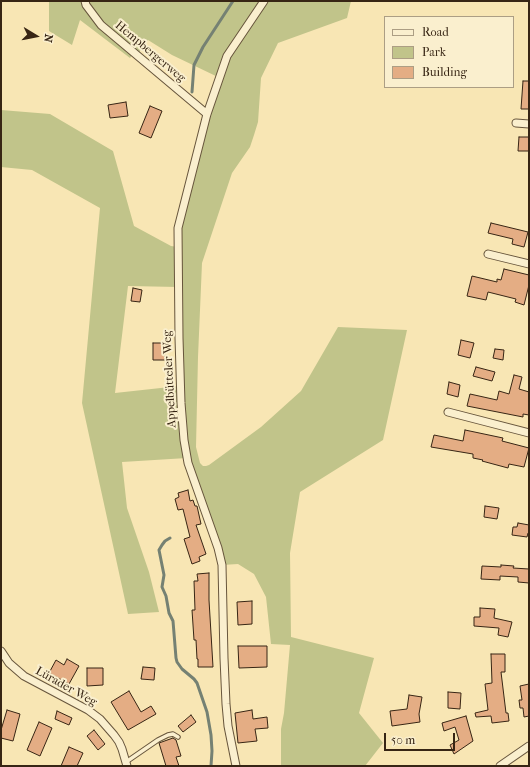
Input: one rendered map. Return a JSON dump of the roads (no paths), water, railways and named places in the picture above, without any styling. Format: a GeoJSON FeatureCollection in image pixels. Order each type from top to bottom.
{"type":"FeatureCollection","features":[{"type":"Feature","properties":{"kind":"street","name":"Hempbergerweg"},"geometry":{"type":"LineString","coordinates":[[85,1],[86,6],[101,24],[207,114]]}},
{"type":"Feature","properties":{"kind":"street","name":"Appelbütteler Weg"},"geometry":{"type":"LineString","coordinates":[[236,766],[228,726],[226,704],[222,565],[218,548],[188,462],[184,440],[179,338],[178,228],[207,114],[227,56],[264,1]]}},
{"type":"Feature","properties":{"kind":"street"},"geometry":{"type":"LineString","coordinates":[[516,123],[529,124]]}},
{"type":"Feature","properties":{"kind":"street"},"geometry":{"type":"LineString","coordinates":[[488,254],[529,264]]}},
{"type":"Feature","properties":{"kind":"street"},"geometry":{"type":"LineString","coordinates":[[448,412],[529,433]]}},
{"type":"Feature","properties":{"kind":"street","name":"Lürader Weg"},"geometry":{"type":"LineString","coordinates":[[1,651],[10,663],[24,676],[88,710],[100,719],[119,742],[126,764]]}},
{"type":"Feature","properties":{"kind":"street"},"geometry":{"type":"LineString","coordinates":[[500,766],[529,746]]}},
{"type":"Feature","properties":{"kind":"lane"},"geometry":{"type":"LineString","coordinates":[[126,764],[158,740],[173,734],[178,737]]}},
{"type":"Feature","properties":{"kind":"waterway"},"geometry":{"type":"LineString","coordinates":[[192,92],[194,65],[203,47],[233,1]]}},
{"type":"Feature","properties":{"kind":"waterway"},"geometry":{"type":"LineString","coordinates":[[170,538],[165,541],[159,550],[164,575],[162,587],[166,596],[169,613],[173,621],[177,662],[182,669],[197,683],[207,712],[211,735],[211,766]]}}]}
